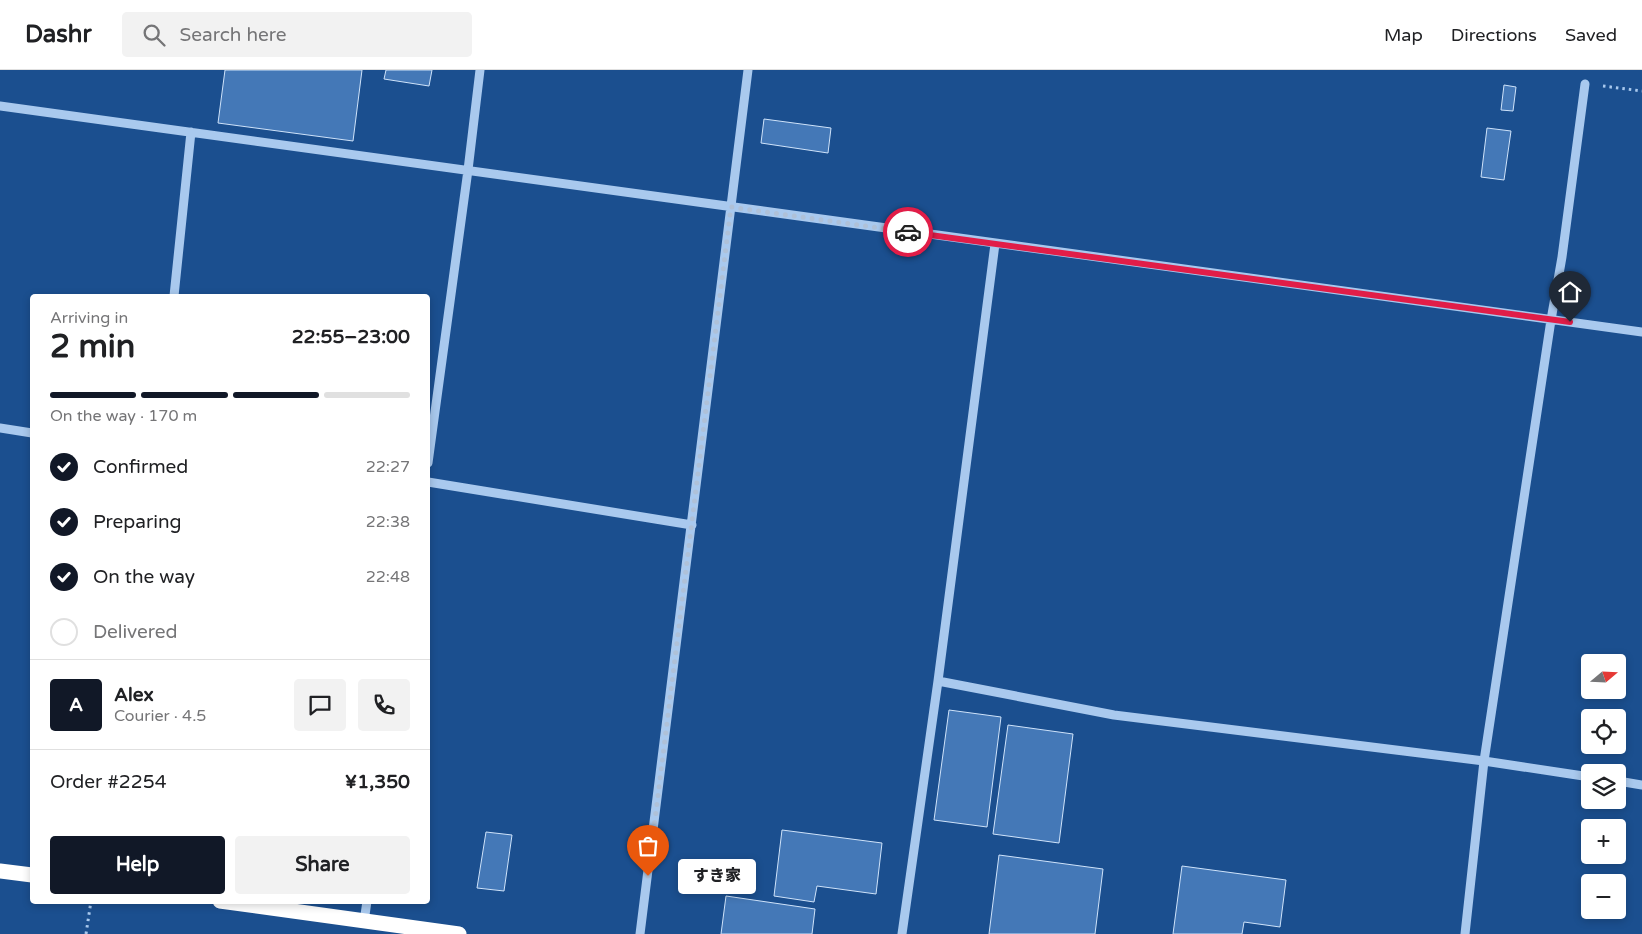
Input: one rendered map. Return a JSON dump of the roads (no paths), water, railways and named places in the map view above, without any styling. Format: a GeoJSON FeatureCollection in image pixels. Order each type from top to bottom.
{"type":"FeatureCollection","features":[{"type":"Feature","properties":{"kind":"highway"},"geometry":{"type":"LineString","coordinates":[[0,871],[30,875]]}},
{"type":"Feature","properties":{"kind":"highway"},"geometry":{"type":"LineString","coordinates":[[241,904],[459,934]]}},
{"type":"Feature","properties":{"kind":"street"},"geometry":{"type":"LineString","coordinates":[[430,448],[480,70]]}},
{"type":"Feature","properties":{"kind":"street"},"geometry":{"type":"LineString","coordinates":[[640,934],[748,70]]}},
{"type":"Feature","properties":{"kind":"street"},"geometry":{"type":"LineString","coordinates":[[1465,934],[1484,761],[1562,257],[1585,84]]}},
{"type":"Feature","properties":{"kind":"street"},"geometry":{"type":"LineString","coordinates":[[0,106],[1642,332]]}},
{"type":"Feature","properties":{"kind":"street"},"geometry":{"type":"LineString","coordinates":[[174,294],[191,132]]}},
{"type":"Feature","properties":{"kind":"street"},"geometry":{"type":"LineString","coordinates":[[902,934],[938,681],[995,244]]}},
{"type":"Feature","properties":{"kind":"street"},"geometry":{"type":"LineString","coordinates":[[0,428],[30,433]]}},
{"type":"Feature","properties":{"kind":"street"},"geometry":{"type":"LineString","coordinates":[[430,482],[692,525]]}},
{"type":"Feature","properties":{"kind":"street"},"geometry":{"type":"LineString","coordinates":[[938,681],[1114,714],[1484,761],[1581,776]]}},
{"type":"Feature","properties":{"kind":"street"},"geometry":{"type":"LineString","coordinates":[[1626,782],[1642,785]]}},
{"type":"Feature","properties":{"kind":"street"},"geometry":{"type":"LineString","coordinates":[[364,922],[367,904]]}},
{"type":"Feature","properties":{"kind":"place","name":"すき家"},"geometry":{"type":"Point","coordinates":[648,876]}}]}
